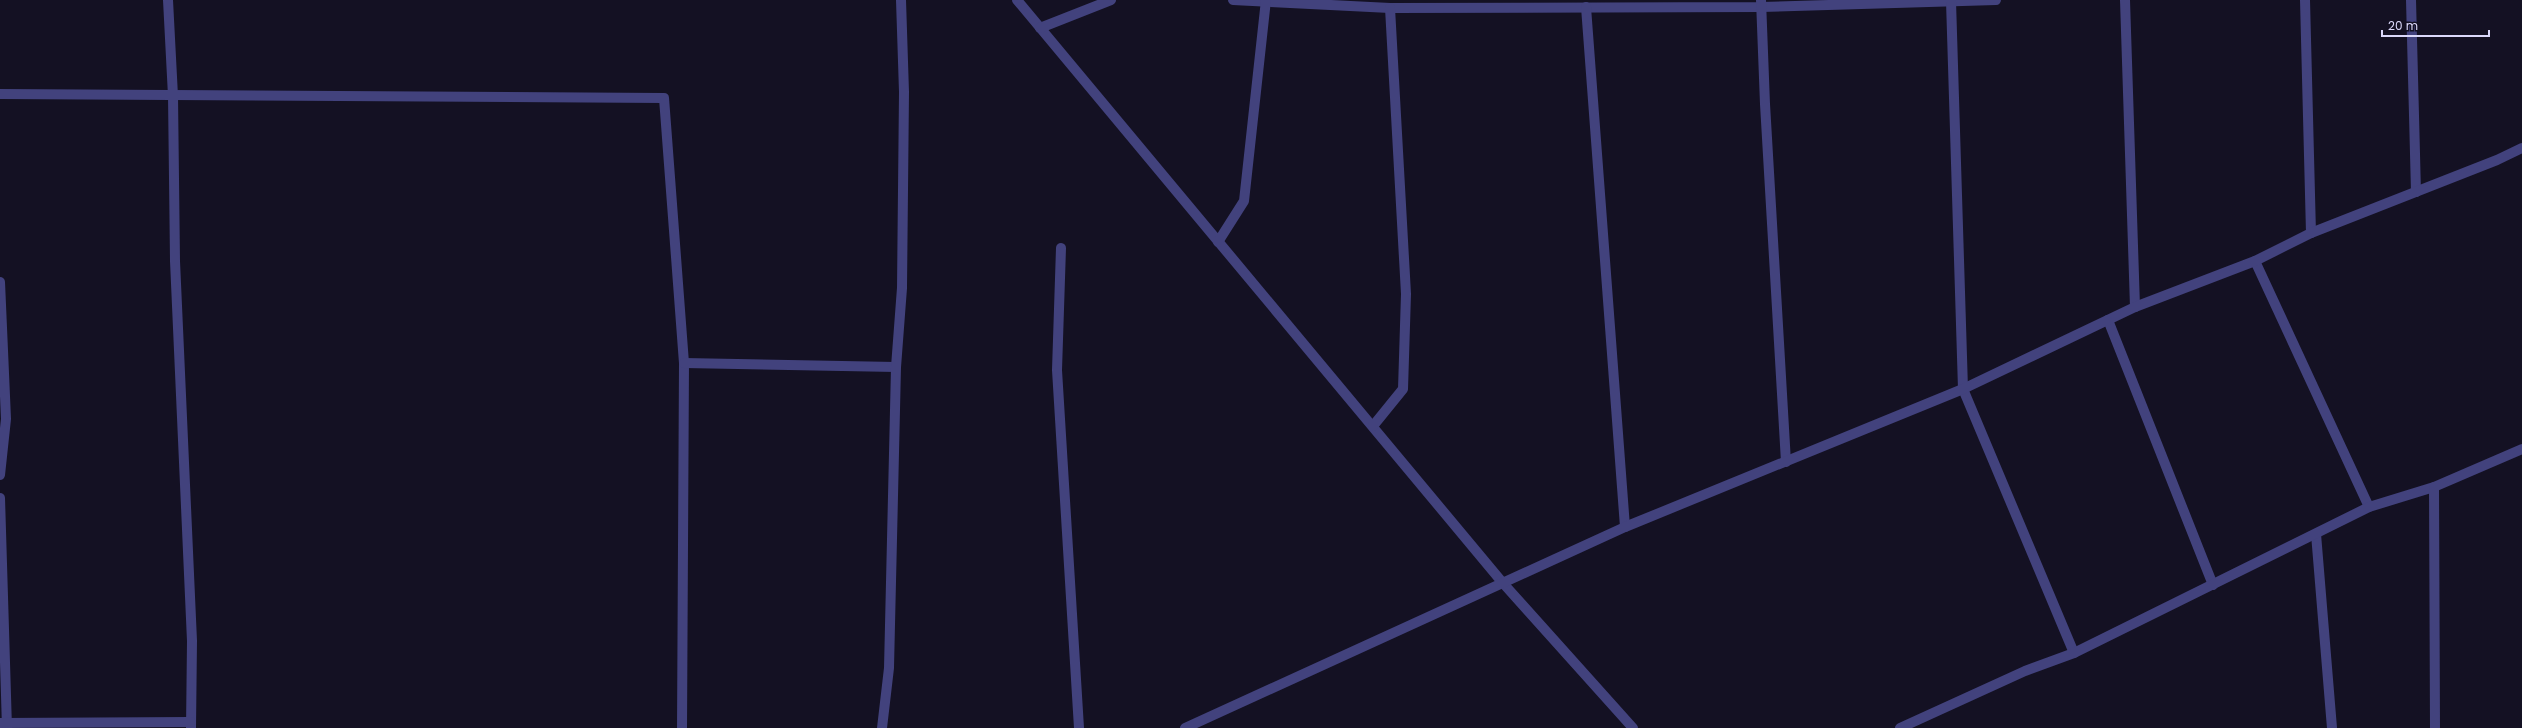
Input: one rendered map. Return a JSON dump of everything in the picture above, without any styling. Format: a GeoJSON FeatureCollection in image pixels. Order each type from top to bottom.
{"type":"FeatureCollection","features":[{"type":"Feature","properties":{"kind":"street"},"geometry":{"type":"LineString","coordinates":[[0,498],[5,725],[191,725],[192,641],[175,261],[173,96],[168,0]]}},
{"type":"Feature","properties":{"kind":"street"},"geometry":{"type":"LineString","coordinates":[[882,728],[889,668],[896,367],[902,288],[904,92],[901,0]]}},
{"type":"Feature","properties":{"kind":"street"},"geometry":{"type":"LineString","coordinates":[[1017,0],[1502,582],[1633,728]]}},
{"type":"Feature","properties":{"kind":"street"},"geometry":{"type":"LineString","coordinates":[[1040,28],[1111,0]]}},
{"type":"Feature","properties":{"kind":"street"},"geometry":{"type":"LineString","coordinates":[[1233,0],[1266,0],[1390,8],[1586,7],[1996,0]]}},
{"type":"Feature","properties":{"kind":"street"},"geometry":{"type":"LineString","coordinates":[[1218,242],[1244,201],[1266,0]]}},
{"type":"Feature","properties":{"kind":"street"},"geometry":{"type":"LineString","coordinates":[[2124,0],[2135,307]]}},
{"type":"Feature","properties":{"kind":"street"},"geometry":{"type":"LineString","coordinates":[[2305,0],[2311,233]]}},
{"type":"Feature","properties":{"kind":"street"},"geometry":{"type":"LineString","coordinates":[[2411,0],[2416,192]]}},
{"type":"Feature","properties":{"kind":"street"},"geometry":{"type":"LineString","coordinates":[[1951,1],[1963,389],[2074,652]]}},
{"type":"Feature","properties":{"kind":"street"},"geometry":{"type":"LineString","coordinates":[[1761,4],[1764,104],[1786,462]]}},
{"type":"Feature","properties":{"kind":"street"},"geometry":{"type":"LineString","coordinates":[[1586,7],[1625,527]]}},
{"type":"Feature","properties":{"kind":"street"},"geometry":{"type":"LineString","coordinates":[[1373,426],[1403,389],[1406,294],[1390,8]]}},
{"type":"Feature","properties":{"kind":"street"},"geometry":{"type":"LineString","coordinates":[[0,94],[664,98],[684,363],[682,728]]}},
{"type":"Feature","properties":{"kind":"street"},"geometry":{"type":"LineString","coordinates":[[1184,728],[1625,527],[1963,389],[2135,307],[2255,261],[2311,233],[2497,160],[2522,148]]}},
{"type":"Feature","properties":{"kind":"street"},"geometry":{"type":"LineString","coordinates":[[1061,248],[1057,370],[1080,728]]}},
{"type":"Feature","properties":{"kind":"street"},"geometry":{"type":"LineString","coordinates":[[2255,261],[2368,507]]}},
{"type":"Feature","properties":{"kind":"street"},"geometry":{"type":"LineString","coordinates":[[0,282],[6,419],[0,475]]}},
{"type":"Feature","properties":{"kind":"street"},"geometry":{"type":"LineString","coordinates":[[2108,320],[2213,585]]}},
{"type":"Feature","properties":{"kind":"street"},"geometry":{"type":"LineString","coordinates":[[684,363],[896,367]]}},
{"type":"Feature","properties":{"kind":"street"},"geometry":{"type":"LineString","coordinates":[[1900,728],[2025,671],[2074,652],[2213,585],[2368,507],[2434,487],[2522,449]]}},
{"type":"Feature","properties":{"kind":"street"},"geometry":{"type":"LineString","coordinates":[[2434,487],[2435,728]]}},
{"type":"Feature","properties":{"kind":"street"},"geometry":{"type":"LineString","coordinates":[[2316,534],[2332,728]]}}]}
